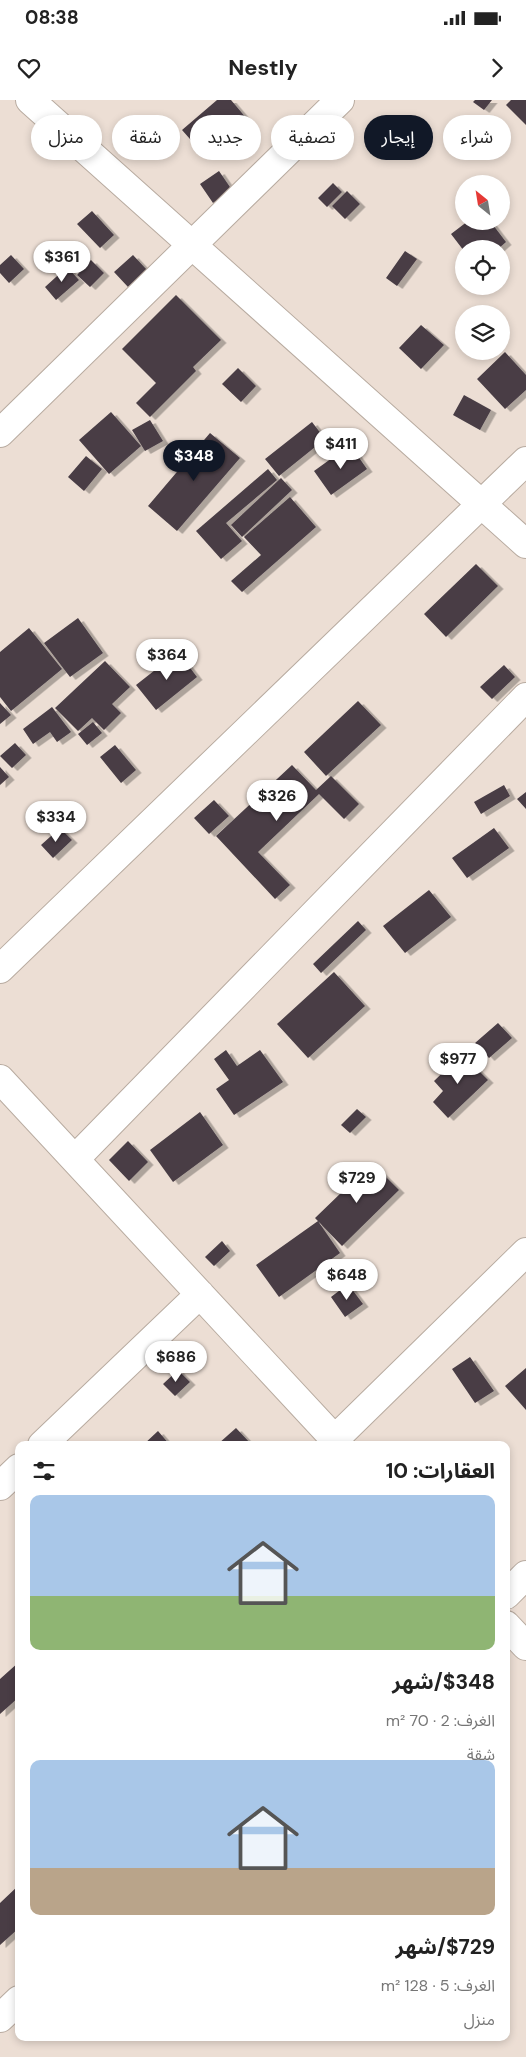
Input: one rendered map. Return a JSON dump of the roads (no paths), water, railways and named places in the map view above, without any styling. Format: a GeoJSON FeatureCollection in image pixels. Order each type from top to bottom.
{"type":"FeatureCollection","features":[{"type":"Feature","properties":{"kind":"street"},"geometry":{"type":"LineString","coordinates":[[30,100],[526,544]]}},
{"type":"Feature","properties":{"kind":"street"},"geometry":{"type":"LineString","coordinates":[[0,433],[340,100]]}},
{"type":"Feature","properties":{"kind":"street"},"geometry":{"type":"LineString","coordinates":[[0,969],[526,461]]}},
{"type":"Feature","properties":{"kind":"street"},"geometry":{"type":"LineString","coordinates":[[75,1159],[526,697]]}},
{"type":"Feature","properties":{"kind":"street"},"geometry":{"type":"LineString","coordinates":[[0,1079],[336,1441]]}},
{"type":"Feature","properties":{"kind":"street"},"geometry":{"type":"LineString","coordinates":[[338,1441],[526,1252]]}},
{"type":"Feature","properties":{"kind":"street"},"geometry":{"type":"LineString","coordinates":[[46,1441],[200,1294]]}},
{"type":"Feature","properties":{"kind":"street"},"geometry":{"type":"LineString","coordinates":[[0,1486],[15,1472]]}},
{"type":"Feature","properties":{"kind":"street"},"geometry":{"type":"LineString","coordinates":[[510,1591],[526,1575]]}},
{"type":"Feature","properties":{"kind":"street"},"geometry":{"type":"LineString","coordinates":[[510,1629],[526,1646]]}},
{"type":"Feature","properties":{"kind":"street"},"geometry":{"type":"LineString","coordinates":[[0,2018],[15,2004]]}}]}
